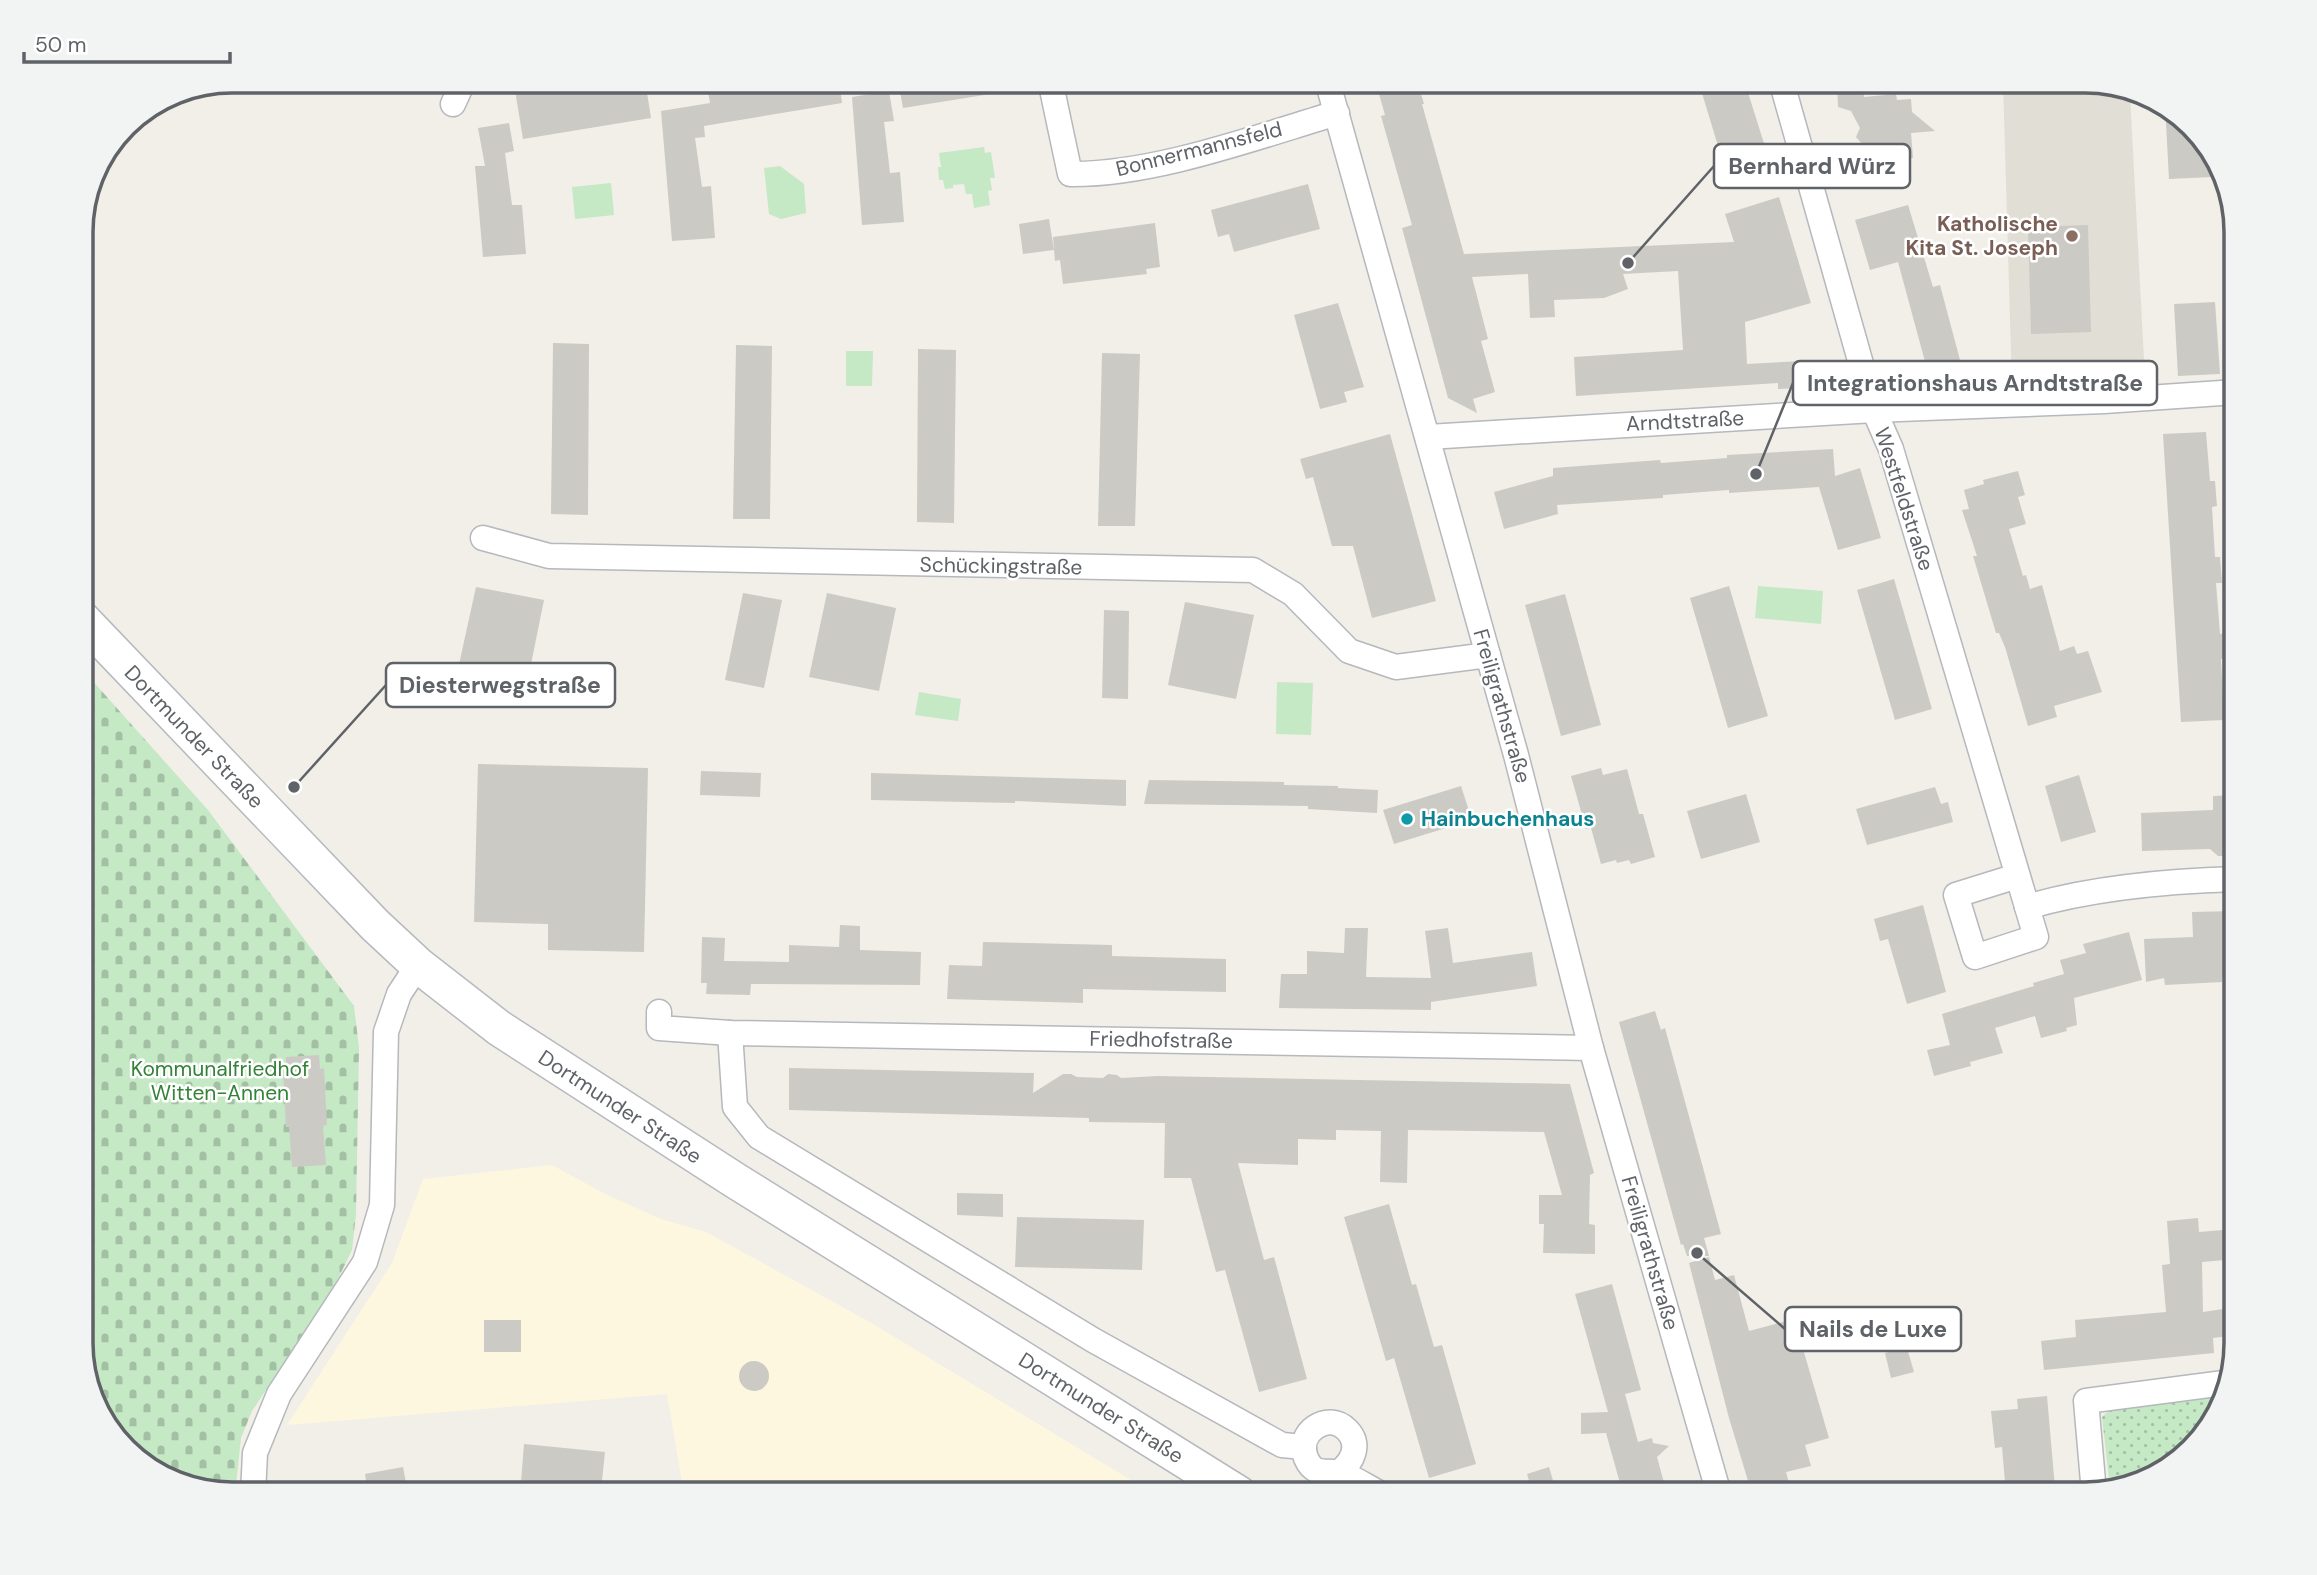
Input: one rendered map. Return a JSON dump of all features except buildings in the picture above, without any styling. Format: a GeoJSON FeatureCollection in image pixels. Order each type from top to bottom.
{"type":"FeatureCollection","features":[{"type":"Feature","properties":{"kind":"main road","name":"Dortmunder Straße"},"geometry":{"type":"LineString","coordinates":[[93,631],[365,916],[418,965],[499,1028],[624,1110],[1220,1482]]}},
{"type":"Feature","properties":{"kind":"street"},"geometry":{"type":"LineString","coordinates":[[453,104],[458,93]]}},
{"type":"Feature","properties":{"kind":"street","name":"Bonnermannsfeld"},"geometry":{"type":"LineString","coordinates":[[1053,93],[1070,174],[1124,170],[1201,152],[1337,113]]}},
{"type":"Feature","properties":{"kind":"street","name":"Freiligrathstraße"},"geometry":{"type":"LineString","coordinates":[[1331,93],[1489,655],[1591,1048],[1716,1482]]}},
{"type":"Feature","properties":{"kind":"street","name":"Westfeldstraße"},"geometry":{"type":"LineString","coordinates":[[1785,93],[1874,410],[1892,449],[2036,937],[1975,957],[1956,895],[2017,876]]}},
{"type":"Feature","properties":{"kind":"street","name":"Arndtstraße"},"geometry":{"type":"LineString","coordinates":[[1428,437],[1874,410],[2104,401],[2224,393]]}},
{"type":"Feature","properties":{"kind":"street","name":"Schückingstraße"},"geometry":{"type":"LineString","coordinates":[[483,538],[549,556],[1253,570],[1293,594],[1349,651],[1395,667],[1489,655]]}},
{"type":"Feature","properties":{"kind":"street"},"geometry":{"type":"LineString","coordinates":[[2027,907],[2058,898],[2190,880],[2224,879]]}},
{"type":"Feature","properties":{"kind":"street"},"geometry":{"type":"LineString","coordinates":[[254,1482],[255,1453],[279,1394],[365,1262],[382,1205],[386,1032],[399,994],[418,965]]}},
{"type":"Feature","properties":{"kind":"street","name":"Friedhofstraße"},"geometry":{"type":"LineString","coordinates":[[659,1012],[659,1028],[730,1033],[1591,1048]]}},
{"type":"Feature","properties":{"kind":"street"},"geometry":{"type":"LineString","coordinates":[[730,1033],[734,1107],[759,1137],[1093,1340],[1282,1444],[1304,1447]]}},
{"type":"Feature","properties":{"kind":"street"},"geometry":{"type":"LineString","coordinates":[[2093,1482],[2086,1401],[2218,1385]]}},
{"type":"Feature","properties":{"kind":"street"},"geometry":{"type":"LineString","coordinates":[[1321,1423],[1341,1425],[1349,1431],[1353,1440],[1352,1458],[1339,1472],[1319,1472],[1305,1457],[1306,1437],[1321,1423]]}},
{"type":"Feature","properties":{"kind":"street"},"geometry":{"type":"LineString","coordinates":[[1339,1472],[1358,1482]]}},
{"type":"Feature","properties":{"kind":"shaded area","name":"Katholische Kita St. Joseph"},"geometry":{"type":"Polygon","coordinates":[[[2003,93],[2103,94],[2130,100],[2145,379],[2012,387],[2003,93]]]}},
{"type":"Feature","properties":{"kind":"shaded area"},"geometry":{"type":"Polygon","coordinates":[[[552,1165],[605,1194],[661,1219],[706,1232],[868,1321],[1134,1482],[682,1482],[667,1394],[287,1425],[392,1263],[423,1179],[552,1165]]]}},
{"type":"Feature","properties":{"kind":"green space"},"geometry":{"type":"Polygon","coordinates":[[[984,147],[985,153],[991,152],[995,178],[990,178],[990,205],[974,208],[972,194],[966,194],[964,184],[945,189],[943,180],[939,180],[939,153],[984,147]]]}},
{"type":"Feature","properties":{"kind":"green space"},"geometry":{"type":"Polygon","coordinates":[[[780,166],[804,184],[806,213],[781,219],[769,214],[764,168],[780,166]]]}},
{"type":"Feature","properties":{"kind":"green space"},"geometry":{"type":"Polygon","coordinates":[[[611,183],[614,215],[575,219],[572,187],[611,183]]]}},
{"type":"Feature","properties":{"kind":"green space"},"geometry":{"type":"Polygon","coordinates":[[[846,351],[873,351],[872,386],[846,386],[846,351]]]}},
{"type":"Feature","properties":{"kind":"green space"},"geometry":{"type":"Polygon","coordinates":[[[1758,586],[1823,591],[1821,624],[1755,618],[1758,586]]]}},
{"type":"Feature","properties":{"kind":"green space","name":"Kommunalfriedhof Witten-Annen"},"geometry":{"type":"Polygon","coordinates":[[[93,681],[208,810],[354,1006],[359,1048],[356,1214],[352,1250],[332,1291],[252,1411],[241,1438],[236,1482],[196,1478],[170,1468],[140,1448],[121,1428],[107,1405],[95,1370],[93,681]]]}},
{"type":"Feature","properties":{"kind":"green space"},"geometry":{"type":"Polygon","coordinates":[[[1277,682],[1313,683],[1311,735],[1276,734],[1277,682]]]}},
{"type":"Feature","properties":{"kind":"green space"},"geometry":{"type":"Polygon","coordinates":[[[919,692],[961,699],[958,721],[915,715],[919,692]]]}},
{"type":"Feature","properties":{"kind":"green space"},"geometry":{"type":"Polygon","coordinates":[[[2214,1395],[2201,1420],[2177,1448],[2147,1468],[2110,1480],[2102,1417],[2115,1405],[2214,1395]]]}},
{"type":"Feature","properties":{"kind":"place","name":"Katholische Kita St. Joseph"},"geometry":{"type":"Point","coordinates":[2072,236]}},
{"type":"Feature","properties":{"kind":"place","name":"Bernhard Würz"},"geometry":{"type":"Point","coordinates":[1628,263]}},
{"type":"Feature","properties":{"kind":"place","name":"Integrationshaus Arndtstraße"},"geometry":{"type":"Point","coordinates":[1756,474]}},
{"type":"Feature","properties":{"kind":"place","name":"Diesterwegstraße"},"geometry":{"type":"Point","coordinates":[294,787]}},
{"type":"Feature","properties":{"kind":"place","name":"Hainbuchenhaus"},"geometry":{"type":"Point","coordinates":[1407,819]}},
{"type":"Feature","properties":{"kind":"place","name":"Nails de Luxe"},"geometry":{"type":"Point","coordinates":[1697,1253]}}]}
